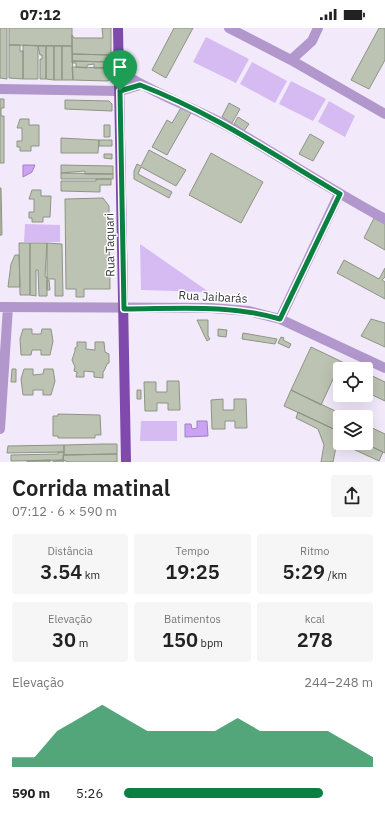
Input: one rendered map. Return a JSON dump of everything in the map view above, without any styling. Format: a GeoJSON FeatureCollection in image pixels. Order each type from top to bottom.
{"type":"FeatureCollection","features":[{"type":"Feature","properties":{"kind":"main road","name":"Rua Taquari"},"geometry":{"type":"LineString","coordinates":[[118,28],[126,462]]}},
{"type":"Feature","properties":{"kind":"street"},"geometry":{"type":"LineString","coordinates":[[229,28],[291,60],[385,114]]}},
{"type":"Feature","properties":{"kind":"street"},"geometry":{"type":"LineString","coordinates":[[291,60],[312,41],[318,28]]}},
{"type":"Feature","properties":{"kind":"street"},"geometry":{"type":"LineString","coordinates":[[119,71],[140,85],[171,98],[238,132],[340,194],[385,219]]}},
{"type":"Feature","properties":{"kind":"street"},"geometry":{"type":"LineString","coordinates":[[0,88],[120,91],[140,85]]}},
{"type":"Feature","properties":{"kind":"street"},"geometry":{"type":"LineString","coordinates":[[280,319],[340,194]]}},
{"type":"Feature","properties":{"kind":"street"},"geometry":{"type":"LineString","coordinates":[[0,429],[4,307]]}},
{"type":"Feature","properties":{"kind":"street","name":"Rua Jaibarás"},"geometry":{"type":"LineString","coordinates":[[4,307],[124,309],[211,308],[248,312],[280,319],[385,368]]}},
{"type":"Feature","properties":{"kind":"shaded area"},"geometry":{"type":"Polygon","coordinates":[[[206,37],[249,59],[236,83],[193,62],[206,37]]]}},
{"type":"Feature","properties":{"kind":"shaded area"},"geometry":{"type":"Polygon","coordinates":[[[252,62],[287,81],[275,103],[240,84],[252,62]]]}},
{"type":"Feature","properties":{"kind":"shaded area"},"geometry":{"type":"Polygon","coordinates":[[[291,81],[326,99],[313,121],[279,104],[291,81]]]}},
{"type":"Feature","properties":{"kind":"shaded area"},"geometry":{"type":"Polygon","coordinates":[[[329,101],[355,116],[345,137],[318,122],[329,101]]]}},
{"type":"Feature","properties":{"kind":"shaded area"},"geometry":{"type":"Polygon","coordinates":[[[23,165],[35,165],[32,172],[23,177],[23,165]]]}},
{"type":"Feature","properties":{"kind":"shaded area"},"geometry":{"type":"Polygon","coordinates":[[[25,224],[60,225],[60,242],[24,242],[25,224]]]}},
{"type":"Feature","properties":{"kind":"shaded area"},"geometry":{"type":"Polygon","coordinates":[[[140,244],[209,292],[141,290],[140,244]]]}},
{"type":"Feature","properties":{"kind":"shaded area"},"geometry":{"type":"Polygon","coordinates":[[[141,421],[177,421],[177,441],[140,441],[141,421]]]}},
{"type":"Feature","properties":{"kind":"shaded area"},"geometry":{"type":"Polygon","coordinates":[[[197,421],[207,421],[208,436],[185,437],[185,424],[191,424],[192,429],[197,428],[197,421]]]}},
{"type":"Feature","properties":{"kind":"building"},"geometry":{"type":"Polygon","coordinates":[[[0,28],[7,28],[7,79],[0,78],[0,28]]]}},
{"type":"Feature","properties":{"kind":"building"},"geometry":{"type":"Polygon","coordinates":[[[9,28],[72,28],[72,46],[9,45],[9,28]]]}},
{"type":"Feature","properties":{"kind":"building"},"geometry":{"type":"Polygon","coordinates":[[[102,28],[111,28],[111,55],[72,54],[72,35],[74,38],[103,38],[102,28]]]}},
{"type":"Feature","properties":{"kind":"building"},"geometry":{"type":"Polygon","coordinates":[[[174,28],[193,28],[166,78],[152,70],[174,28]]]}},
{"type":"Feature","properties":{"kind":"building"},"geometry":{"type":"Polygon","coordinates":[[[379,28],[385,28],[385,60],[369,89],[351,80],[379,28]]]}},
{"type":"Feature","properties":{"kind":"building"},"geometry":{"type":"Polygon","coordinates":[[[9,45],[20,45],[20,51],[23,51],[23,79],[9,78],[9,45]]]}},
{"type":"Feature","properties":{"kind":"building"},"geometry":{"type":"Polygon","coordinates":[[[23,45],[38,46],[38,79],[23,79],[23,45]]]}},
{"type":"Feature","properties":{"kind":"building"},"geometry":{"type":"Polygon","coordinates":[[[38,46],[46,46],[46,79],[40,79],[40,59],[42,59],[42,55],[40,55],[38,46]]]}},
{"type":"Feature","properties":{"kind":"building"},"geometry":{"type":"Polygon","coordinates":[[[46,46],[54,46],[54,80],[46,79],[46,46]]]}},
{"type":"Feature","properties":{"kind":"building"},"geometry":{"type":"Polygon","coordinates":[[[54,46],[62,46],[62,80],[54,80],[54,46]]]}},
{"type":"Feature","properties":{"kind":"building"},"geometry":{"type":"Polygon","coordinates":[[[62,46],[72,46],[73,80],[62,80],[62,46]]]}},
{"type":"Feature","properties":{"kind":"building"},"geometry":{"type":"Polygon","coordinates":[[[72,54],[111,55],[111,62],[72,61],[72,54]]]}},
{"type":"Feature","properties":{"kind":"building"},"geometry":{"type":"Polygon","coordinates":[[[72,61],[111,62],[111,68],[94,68],[94,64],[87,65],[87,68],[76,67],[76,63],[72,63],[72,61]]]}},
{"type":"Feature","properties":{"kind":"building"},"geometry":{"type":"Polygon","coordinates":[[[72,67],[111,68],[111,77],[108,81],[73,80],[72,67]]]}},
{"type":"Feature","properties":{"kind":"building"},"geometry":{"type":"Polygon","coordinates":[[[0,99],[4,99],[4,108],[1,108],[1,116],[4,116],[4,163],[0,163],[0,99]]]}},
{"type":"Feature","properties":{"kind":"building"},"geometry":{"type":"Polygon","coordinates":[[[65,100],[109,101],[112,104],[112,111],[65,109],[65,100]]]}},
{"type":"Feature","properties":{"kind":"building"},"geometry":{"type":"Polygon","coordinates":[[[229,103],[240,109],[232,123],[222,117],[229,103]]]}},
{"type":"Feature","properties":{"kind":"building"},"geometry":{"type":"Polygon","coordinates":[[[182,106],[192,111],[167,155],[152,147],[167,120],[172,123],[182,106]]]}},
{"type":"Feature","properties":{"kind":"building"},"geometry":{"type":"Polygon","coordinates":[[[238,117],[249,124],[244,131],[234,124],[238,117]]]}},
{"type":"Feature","properties":{"kind":"building"},"geometry":{"type":"Polygon","coordinates":[[[20,119],[29,119],[29,125],[39,125],[39,146],[31,146],[31,151],[20,151],[20,147],[17,147],[17,141],[22,141],[22,128],[17,128],[20,119]]]}},
{"type":"Feature","properties":{"kind":"building"},"geometry":{"type":"Polygon","coordinates":[[[104,125],[110,125],[110,137],[104,137],[104,125]]]}},
{"type":"Feature","properties":{"kind":"building"},"geometry":{"type":"Polygon","coordinates":[[[310,134],[324,142],[313,161],[299,154],[310,134]]]}},
{"type":"Feature","properties":{"kind":"building"},"geometry":{"type":"Polygon","coordinates":[[[61,138],[99,140],[98,153],[61,153],[61,138]]]}},
{"type":"Feature","properties":{"kind":"building"},"geometry":{"type":"Polygon","coordinates":[[[99,140],[112,140],[112,146],[99,146],[99,140]]]}},
{"type":"Feature","properties":{"kind":"building"},"geometry":{"type":"Polygon","coordinates":[[[149,150],[186,170],[176,186],[141,167],[138,174],[172,192],[169,198],[134,179],[134,171],[137,164],[141,166],[149,150]]]}},
{"type":"Feature","properties":{"kind":"building"},"geometry":{"type":"Polygon","coordinates":[[[211,153],[263,182],[241,223],[189,195],[211,153]]]}},
{"type":"Feature","properties":{"kind":"building"},"geometry":{"type":"Polygon","coordinates":[[[104,154],[112,154],[112,159],[104,158],[104,154]]]}},
{"type":"Feature","properties":{"kind":"building"},"geometry":{"type":"Polygon","coordinates":[[[61,165],[113,166],[113,174],[85,174],[85,171],[61,173],[61,165]]]}},
{"type":"Feature","properties":{"kind":"building"},"geometry":{"type":"Polygon","coordinates":[[[61,173],[113,174],[113,179],[61,179],[61,173]]]}},
{"type":"Feature","properties":{"kind":"building"},"geometry":{"type":"Polygon","coordinates":[[[96,179],[111,179],[111,185],[100,185],[100,192],[61,191],[61,181],[96,181],[96,179]]]}},
{"type":"Feature","properties":{"kind":"building"},"geometry":{"type":"Polygon","coordinates":[[[1,188],[2,235],[0,235],[1,188]]]}},
{"type":"Feature","properties":{"kind":"building"},"geometry":{"type":"Polygon","coordinates":[[[32,190],[41,190],[41,196],[51,196],[50,217],[43,217],[43,222],[32,222],[32,218],[29,218],[29,212],[34,212],[34,199],[29,199],[32,190]]]}},
{"type":"Feature","properties":{"kind":"building"},"geometry":{"type":"Polygon","coordinates":[[[103,198],[109,206],[110,289],[84,289],[84,297],[76,297],[76,289],[66,289],[65,199],[103,198]]]}},
{"type":"Feature","properties":{"kind":"building"},"geometry":{"type":"Polygon","coordinates":[[[374,218],[385,224],[385,250],[364,238],[374,218]]]}},
{"type":"Feature","properties":{"kind":"building"},"geometry":{"type":"Polygon","coordinates":[[[19,243],[30,243],[30,295],[20,295],[19,243]]]}},
{"type":"Feature","properties":{"kind":"building"},"geometry":{"type":"Polygon","coordinates":[[[30,243],[47,243],[45,277],[47,277],[47,296],[39,296],[38,270],[36,270],[36,296],[30,295],[30,243]]]}},
{"type":"Feature","properties":{"kind":"building"},"geometry":{"type":"Polygon","coordinates":[[[47,243],[62,244],[63,296],[55,296],[55,279],[47,279],[47,243]]]}},
{"type":"Feature","properties":{"kind":"building"},"geometry":{"type":"Polygon","coordinates":[[[15,255],[19,255],[20,287],[8,287],[11,264],[15,255]]]}},
{"type":"Feature","properties":{"kind":"building"},"geometry":{"type":"Polygon","coordinates":[[[344,260],[379,279],[385,268],[385,277],[382,280],[385,282],[385,299],[337,273],[344,260]]]}},
{"type":"Feature","properties":{"kind":"building"},"geometry":{"type":"Polygon","coordinates":[[[47,280],[49,280],[50,290],[47,290],[47,280]]]}},
{"type":"Feature","properties":{"kind":"building"},"geometry":{"type":"Polygon","coordinates":[[[371,319],[385,323],[385,347],[361,336],[371,319]]]}},
{"type":"Feature","properties":{"kind":"building"},"geometry":{"type":"Polygon","coordinates":[[[197,320],[208,320],[208,336],[210,339],[207,341],[197,320]]]}},
{"type":"Feature","properties":{"kind":"building"},"geometry":{"type":"Polygon","coordinates":[[[23,329],[32,329],[32,334],[41,334],[42,329],[51,329],[53,341],[50,355],[41,355],[41,350],[32,350],[31,355],[21,355],[20,339],[23,329]]]}},
{"type":"Feature","properties":{"kind":"building"},"geometry":{"type":"Polygon","coordinates":[[[218,329],[227,330],[226,337],[218,336],[218,329]]]}},
{"type":"Feature","properties":{"kind":"building"},"geometry":{"type":"Polygon","coordinates":[[[243,333],[277,339],[275,344],[242,339],[243,333]]]}},
{"type":"Feature","properties":{"kind":"building"},"geometry":{"type":"Polygon","coordinates":[[[281,337],[284,338],[283,340],[291,344],[289,348],[278,343],[281,337]]]}},
{"type":"Feature","properties":{"kind":"building"},"geometry":{"type":"Polygon","coordinates":[[[77,342],[86,342],[86,349],[95,350],[95,342],[104,342],[105,352],[109,354],[109,363],[103,372],[103,378],[94,377],[94,372],[84,371],[84,377],[76,377],[77,372],[74,371],[75,367],[72,360],[75,348],[77,347],[77,342]]]}},
{"type":"Feature","properties":{"kind":"building"},"geometry":{"type":"Polygon","coordinates":[[[311,347],[342,362],[333,362],[333,379],[321,405],[291,390],[311,347]]]}},
{"type":"Feature","properties":{"kind":"building"},"geometry":{"type":"Polygon","coordinates":[[[12,369],[16,369],[16,382],[11,382],[12,369]]]}},
{"type":"Feature","properties":{"kind":"building"},"geometry":{"type":"Polygon","coordinates":[[[24,369],[33,369],[33,375],[43,374],[44,369],[53,369],[55,381],[51,395],[43,395],[43,390],[33,390],[33,395],[23,395],[21,379],[24,369]]]}},
{"type":"Feature","properties":{"kind":"building"},"geometry":{"type":"Polygon","coordinates":[[[373,376],[385,382],[385,401],[373,395],[373,376]]]}},
{"type":"Feature","properties":{"kind":"building"},"geometry":{"type":"Polygon","coordinates":[[[167,381],[179,381],[180,410],[168,410],[168,403],[157,403],[157,411],[145,411],[144,382],[156,382],[156,392],[167,392],[167,381]]]}},
{"type":"Feature","properties":{"kind":"building"},"geometry":{"type":"Polygon","coordinates":[[[137,390],[141,390],[141,399],[137,399],[137,390]]]}},
{"type":"Feature","properties":{"kind":"building"},"geometry":{"type":"Polygon","coordinates":[[[291,390],[333,410],[333,429],[284,406],[291,390]]]}},
{"type":"Feature","properties":{"kind":"building"},"geometry":{"type":"Polygon","coordinates":[[[223,399],[223,410],[234,410],[234,399],[246,399],[247,428],[235,428],[235,421],[225,421],[225,429],[212,429],[211,400],[223,399]]]}},
{"type":"Feature","properties":{"kind":"building"},"geometry":{"type":"Polygon","coordinates":[[[298,412],[333,429],[333,450],[335,450],[333,462],[321,462],[324,445],[318,429],[296,418],[298,412]]]}},
{"type":"Feature","properties":{"kind":"building"},"geometry":{"type":"Polygon","coordinates":[[[58,414],[100,415],[101,435],[95,435],[95,438],[58,438],[58,436],[53,436],[53,416],[58,416],[58,414]]]}},
{"type":"Feature","properties":{"kind":"building"},"geometry":{"type":"Polygon","coordinates":[[[373,428],[385,434],[385,453],[373,447],[373,428]]]}},
{"type":"Feature","properties":{"kind":"building"},"geometry":{"type":"Polygon","coordinates":[[[117,444],[117,454],[64,455],[64,445],[117,444]]]}},
{"type":"Feature","properties":{"kind":"building"},"geometry":{"type":"Polygon","coordinates":[[[64,445],[64,452],[7,453],[8,446],[64,445]]]}},
{"type":"Feature","properties":{"kind":"building"},"geometry":{"type":"Polygon","coordinates":[[[373,447],[383,452],[379,461],[355,450],[373,450],[373,447]]]}},
{"type":"Feature","properties":{"kind":"building"},"geometry":{"type":"Polygon","coordinates":[[[58,452],[64,452],[63,460],[11,461],[11,455],[58,454],[58,452]]]}},
{"type":"Feature","properties":{"kind":"building"},"geometry":{"type":"Polygon","coordinates":[[[117,454],[117,462],[69,462],[63,460],[63,455],[117,454]]]}},
{"type":"Feature","properties":{"kind":"building"},"geometry":{"type":"Polygon","coordinates":[[[50,460],[50,462],[27,462],[27,461],[50,460]]]}},
{"type":"Feature","properties":{"kind":"building"},"geometry":{"type":"Polygon","coordinates":[[[63,460],[64,462],[53,462],[63,460]]]}},
{"type":"Feature","properties":{"kind":"route"},"geometry":{"type":"LineString","coordinates":[[140,85],[195,109],[238,132],[340,194],[280,319],[265,314],[211,308],[124,309],[120,91],[140,85]]}}]}
